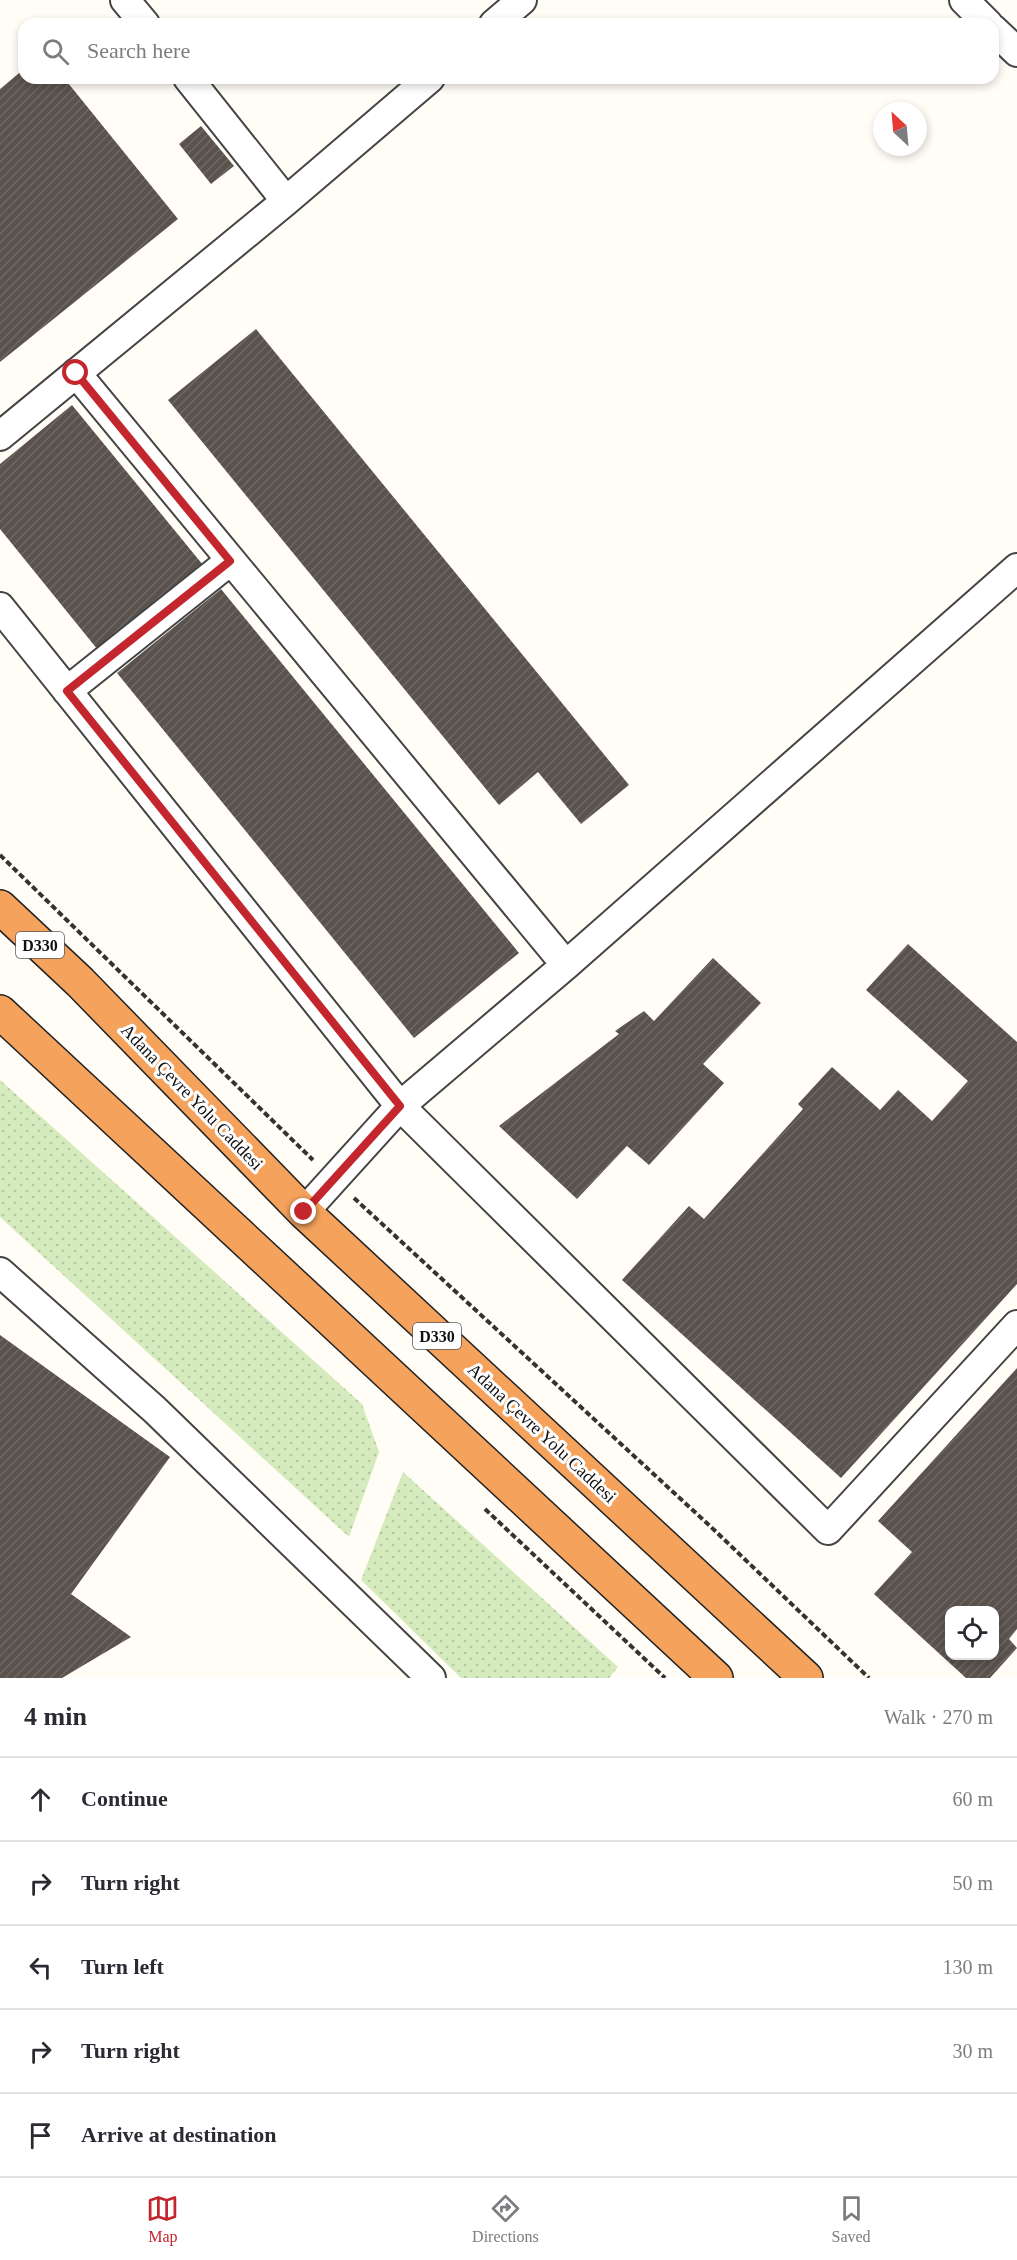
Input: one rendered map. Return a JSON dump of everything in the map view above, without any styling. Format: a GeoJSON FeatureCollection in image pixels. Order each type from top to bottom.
{"type":"FeatureCollection","features":[{"type":"Feature","properties":{"kind":"highway","name":"Adana Çevre Yolu Caddesi"},"geometry":{"type":"LineString","coordinates":[[0,908],[80,982],[304,1212],[806,1678]]}},
{"type":"Feature","properties":{"kind":"highway"},"geometry":{"type":"LineString","coordinates":[[0,1012],[716,1678]]}},
{"type":"Feature","properties":{"kind":"street"},"geometry":{"type":"LineString","coordinates":[[125,0],[140,18]]}},
{"type":"Feature","properties":{"kind":"street"},"geometry":{"type":"LineString","coordinates":[[501,18],[522,0]]}},
{"type":"Feature","properties":{"kind":"street"},"geometry":{"type":"LineString","coordinates":[[964,0],[982,18]]}},
{"type":"Feature","properties":{"kind":"street"},"geometry":{"type":"LineString","coordinates":[[999,35],[1017,52]]}},
{"type":"Feature","properties":{"kind":"street"},"geometry":{"type":"LineString","coordinates":[[193,84],[286,201]]}},
{"type":"Feature","properties":{"kind":"street"},"geometry":{"type":"LineString","coordinates":[[0,436],[286,201],[423,84]]}},
{"type":"Feature","properties":{"kind":"street"},"geometry":{"type":"LineString","coordinates":[[76,373],[566,965]]}},
{"type":"Feature","properties":{"kind":"street"},"geometry":{"type":"LineString","coordinates":[[67,691],[230,561]]}},
{"type":"Feature","properties":{"kind":"street"},"geometry":{"type":"LineString","coordinates":[[304,1212],[400,1106],[566,965],[1017,568]]}},
{"type":"Feature","properties":{"kind":"street"},"geometry":{"type":"LineString","coordinates":[[0,607],[400,1106],[828,1530],[1017,1325]]}},
{"type":"Feature","properties":{"kind":"street"},"geometry":{"type":"LineString","coordinates":[[0,1272],[155,1410],[432,1678]]}},
{"type":"Feature","properties":{"kind":"path"},"geometry":{"type":"LineString","coordinates":[[0,855],[333,1179],[701,1518],[869,1678]]}},
{"type":"Feature","properties":{"kind":"path"},"geometry":{"type":"LineString","coordinates":[[482,1506],[664,1678]]}},
{"type":"Feature","properties":{"kind":"green space"},"geometry":{"type":"Polygon","coordinates":[[[0,1080],[362,1404],[379,1452],[349,1537],[0,1217],[0,1080]]]}},
{"type":"Feature","properties":{"kind":"green space"},"geometry":{"type":"Polygon","coordinates":[[[403,1472],[618,1667],[609,1678],[461,1678],[361,1580],[403,1472]]]}},
{"type":"Feature","properties":{"kind":"building"},"geometry":{"type":"Polygon","coordinates":[[[18,74],[18,84],[69,84],[178,219],[0,362],[0,89],[18,74]]]}},
{"type":"Feature","properties":{"kind":"building"},"geometry":{"type":"Polygon","coordinates":[[[201,126],[234,166],[211,184],[179,144],[201,126]]]}},
{"type":"Feature","properties":{"kind":"building"},"geometry":{"type":"Polygon","coordinates":[[[256,329],[629,785],[581,824],[538,772],[499,805],[168,400],[256,329]]]}},
{"type":"Feature","properties":{"kind":"building"},"geometry":{"type":"Polygon","coordinates":[[[72,405],[203,565],[98,650],[0,529],[0,464],[72,405]]]}},
{"type":"Feature","properties":{"kind":"building"},"geometry":{"type":"Polygon","coordinates":[[[221,589],[519,953],[414,1038],[117,673],[221,589]]]}},
{"type":"Feature","properties":{"kind":"building"},"geometry":{"type":"Polygon","coordinates":[[[908,944],[1017,1042],[1017,1284],[841,1478],[622,1280],[689,1206],[704,1219],[803,1109],[798,1104],[832,1067],[880,1110],[898,1090],[932,1121],[968,1081],[866,990],[908,944]]]}},
{"type":"Feature","properties":{"kind":"building"},"geometry":{"type":"Polygon","coordinates":[[[713,958],[761,1003],[703,1064],[724,1083],[649,1165],[627,1146],[577,1199],[499,1126],[619,1034],[615,1031],[644,1011],[654,1021],[713,958]]]}},
{"type":"Feature","properties":{"kind":"building"},"geometry":{"type":"Polygon","coordinates":[[[0,1335],[170,1457],[71,1594],[131,1637],[62,1678],[0,1678],[0,1335]]]}},
{"type":"Feature","properties":{"kind":"building"},"geometry":{"type":"Polygon","coordinates":[[[1017,1368],[1017,1629],[1009,1639],[1017,1648],[990,1678],[966,1678],[946,1660],[999,1660],[999,1606],[945,1606],[945,1659],[874,1594],[912,1552],[878,1521],[1017,1368]]]}},
{"type":"Feature","properties":{"kind":"route"},"geometry":{"type":"LineString","coordinates":[[76,373],[230,561],[67,691],[400,1106],[304,1212]]}}]}
